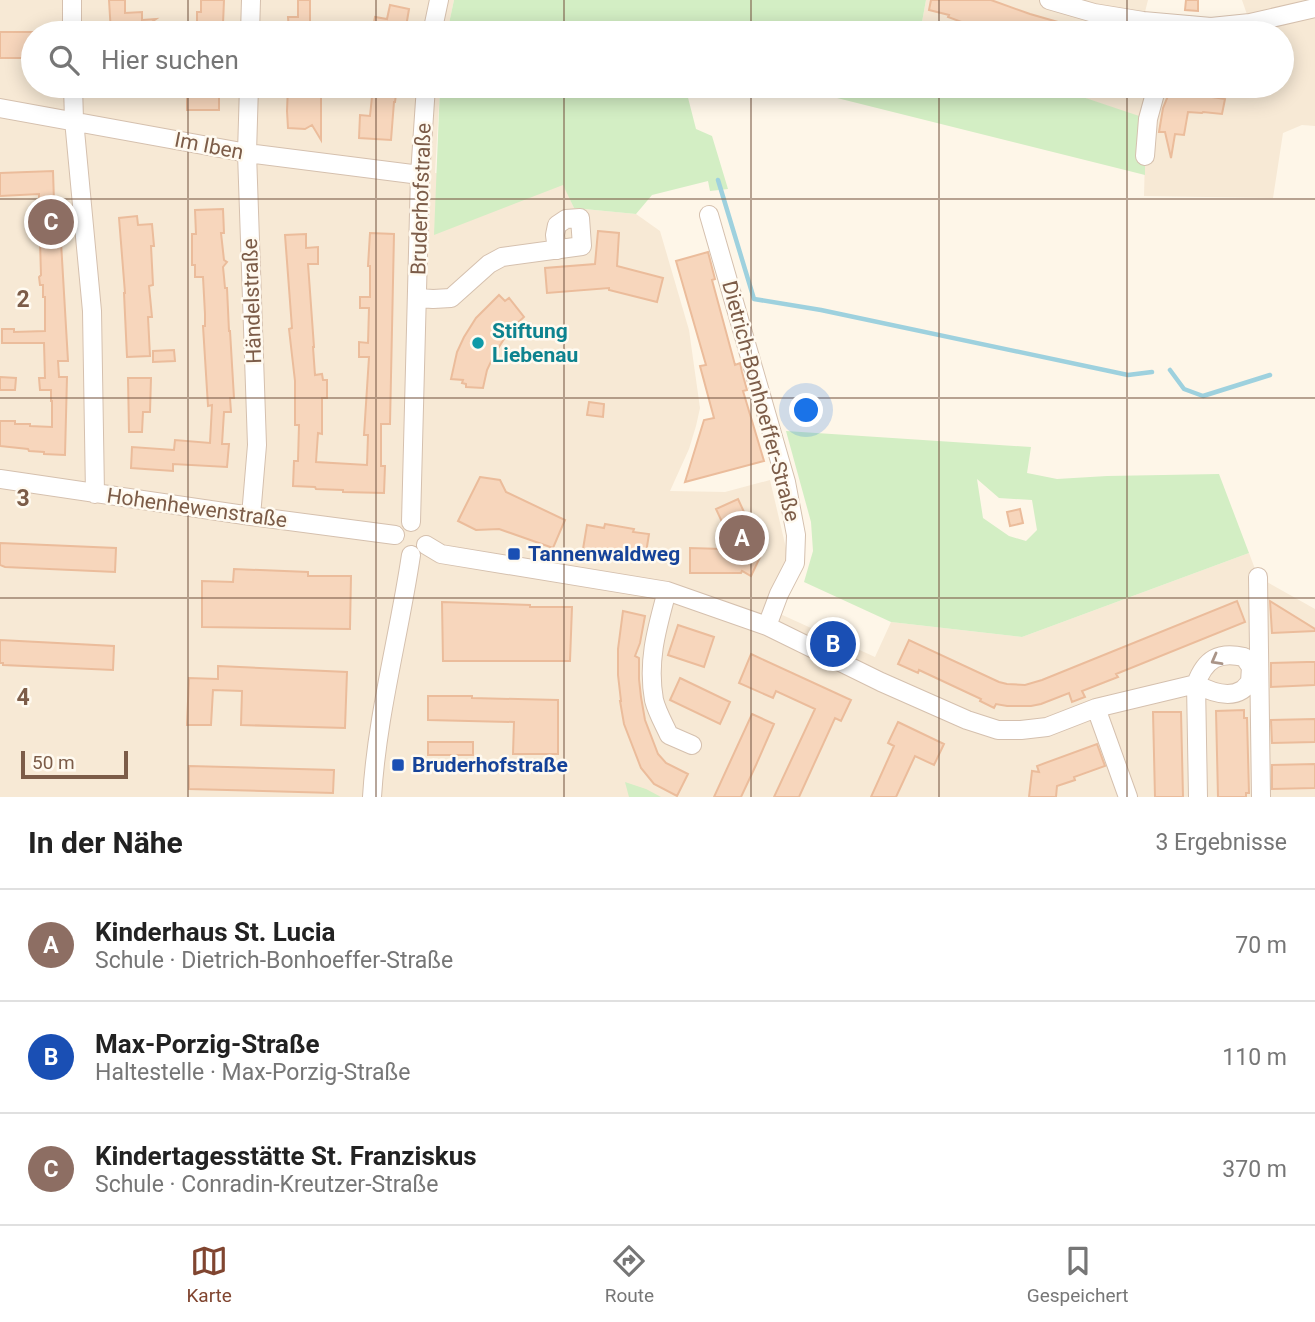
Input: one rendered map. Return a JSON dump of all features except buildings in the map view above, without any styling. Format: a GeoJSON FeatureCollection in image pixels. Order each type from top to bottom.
{"type":"FeatureCollection","features":[{"type":"Feature","properties":{"kind":"street"},"geometry":{"type":"LineString","coordinates":[[72,0],[72,21]]}},
{"type":"Feature","properties":{"kind":"street"},"geometry":{"type":"LineString","coordinates":[[250,21],[251,0]]}},
{"type":"Feature","properties":{"kind":"street"},"geometry":{"type":"LineString","coordinates":[[435,21],[439,0]]}},
{"type":"Feature","properties":{"kind":"street"},"geometry":{"type":"LineString","coordinates":[[1049,0],[1134,21]]}},
{"type":"Feature","properties":{"kind":"street"},"geometry":{"type":"LineString","coordinates":[[1259,21],[1315,8]]}},
{"type":"Feature","properties":{"kind":"street"},"geometry":{"type":"LineString","coordinates":[[73,98],[92,311],[94,494]]}},
{"type":"Feature","properties":{"kind":"street","name":"Händelstraße"},"geometry":{"type":"LineString","coordinates":[[249,98],[247,153],[257,445],[251,516]]}},
{"type":"Feature","properties":{"kind":"street","name":"Bruderhofstraße"},"geometry":{"type":"LineString","coordinates":[[411,522],[420,175],[425,98]]}},
{"type":"Feature","properties":{"kind":"street"},"geometry":{"type":"LineString","coordinates":[[1145,156],[1148,120],[1154,98]]}},
{"type":"Feature","properties":{"kind":"street","name":"Im Iben"},"geometry":{"type":"LineString","coordinates":[[0,108],[247,153],[420,175]]}},
{"type":"Feature","properties":{"kind":"street","name":"Dietrich-Bonhoeffer-Straße"},"geometry":{"type":"LineString","coordinates":[[709,215],[786,482],[796,535],[795,563],[767,626]]}},
{"type":"Feature","properties":{"kind":"street"},"geometry":{"type":"LineString","coordinates":[[418,298],[451,298],[489,264],[502,257],[557,250]]}},
{"type":"Feature","properties":{"kind":"street","name":"Hohenhewenstraße"},"geometry":{"type":"LineString","coordinates":[[0,479],[395,536]]}},
{"type":"Feature","properties":{"kind":"street"},"geometry":{"type":"LineString","coordinates":[[372,797],[380,722],[404,600],[418,550],[426,533],[411,522],[398,528],[395,536],[398,549],[404,553],[418,550],[667,591],[767,626],[967,720],[998,730],[1047,727],[1096,708],[1196,684],[1208,690],[1231,693],[1242,691],[1255,683]]}},
{"type":"Feature","properties":{"kind":"street"},"geometry":{"type":"LineString","coordinates":[[1258,577],[1255,683],[1261,797]]}},
{"type":"Feature","properties":{"kind":"street"},"geometry":{"type":"LineString","coordinates":[[667,591],[651,661],[654,701],[669,735],[692,745]]}},
{"type":"Feature","properties":{"kind":"street"},"geometry":{"type":"LineString","coordinates":[[1198,797],[1196,684],[1200,673],[1209,662],[1220,655],[1230,654],[1244,657],[1251,667],[1255,683]]}},
{"type":"Feature","properties":{"kind":"street"},"geometry":{"type":"LineString","coordinates":[[1096,708],[1128,797]]}},
{"type":"Feature","properties":{"kind":"shaded area"},"geometry":{"type":"Polygon","coordinates":[[[0,0],[454,0],[450,21],[21,21],[21,98],[439,98],[435,173],[563,184],[574,208],[636,214],[660,231],[689,330],[700,408],[689,449],[670,491],[725,492],[770,480],[793,578],[778,613],[875,657],[891,622],[1022,637],[1249,553],[1258,577],[1315,609],[1315,797],[0,797],[0,0]]]}},
{"type":"Feature","properties":{"kind":"shaded area"},"geometry":{"type":"Polygon","coordinates":[[[926,0],[1148,0],[1143,20],[1179,21],[922,21],[926,0]]]}},
{"type":"Feature","properties":{"kind":"shaded area"},"geometry":{"type":"Polygon","coordinates":[[[1242,0],[1315,0],[1315,126],[1302,125],[1283,133],[1273,198],[1144,196],[1148,120],[1085,98],[1294,98],[1294,21],[1249,21],[1242,0]]]}},
{"type":"Feature","properties":{"kind":"green space"},"geometry":{"type":"Polygon","coordinates":[[[454,0],[926,0],[922,21],[450,21],[454,0]]]}},
{"type":"Feature","properties":{"kind":"green space"},"geometry":{"type":"Polygon","coordinates":[[[440,98],[688,98],[696,129],[712,136],[728,189],[710,191],[708,181],[652,195],[636,214],[574,208],[563,185],[434,235],[440,98]]]}},
{"type":"Feature","properties":{"kind":"green space"},"geometry":{"type":"Polygon","coordinates":[[[837,98],[1086,98],[1148,119],[1145,175],[837,98]]]}},
{"type":"Feature","properties":{"kind":"green space"},"geometry":{"type":"Polygon","coordinates":[[[786,431],[1031,447],[1027,473],[1057,479],[1219,474],[1249,553],[1022,637],[891,622],[804,582],[813,551],[811,522],[786,431]],[[977,479],[983,518],[1009,536],[1026,541],[1037,530],[1032,500],[999,498],[977,479]]]}},
{"type":"Feature","properties":{"kind":"green space"},"geometry":{"type":"Polygon","coordinates":[[[625,782],[646,789],[661,797],[629,797],[625,782]]]}},
{"type":"Feature","properties":{"kind":"waterway"},"geometry":{"type":"LineString","coordinates":[[718,180],[754,299],[821,310],[1128,375],[1152,372]]}},
{"type":"Feature","properties":{"kind":"waterway"},"geometry":{"type":"LineString","coordinates":[[1170,370],[1184,389],[1203,396],[1270,375]]}},
{"type":"Feature","properties":{"kind":"place","name":"Kindertagesstätte St. Franziskus"},"geometry":{"type":"Point","coordinates":[51,222]}},
{"type":"Feature","properties":{"kind":"place","name":"Stiftung Liebenau"},"geometry":{"type":"Point","coordinates":[478,343]}},
{"type":"Feature","properties":{"kind":"place","name":"Kinderhaus St. Lucia"},"geometry":{"type":"Point","coordinates":[742,538]}},
{"type":"Feature","properties":{"kind":"place","name":"Tannenwaldweg"},"geometry":{"type":"Point","coordinates":[514,554]}},
{"type":"Feature","properties":{"kind":"place","name":"Max-Porzig-Straße"},"geometry":{"type":"Point","coordinates":[833,644]}},
{"type":"Feature","properties":{"kind":"place","name":"Bruderhofstraße"},"geometry":{"type":"Point","coordinates":[398,765]}}]}
